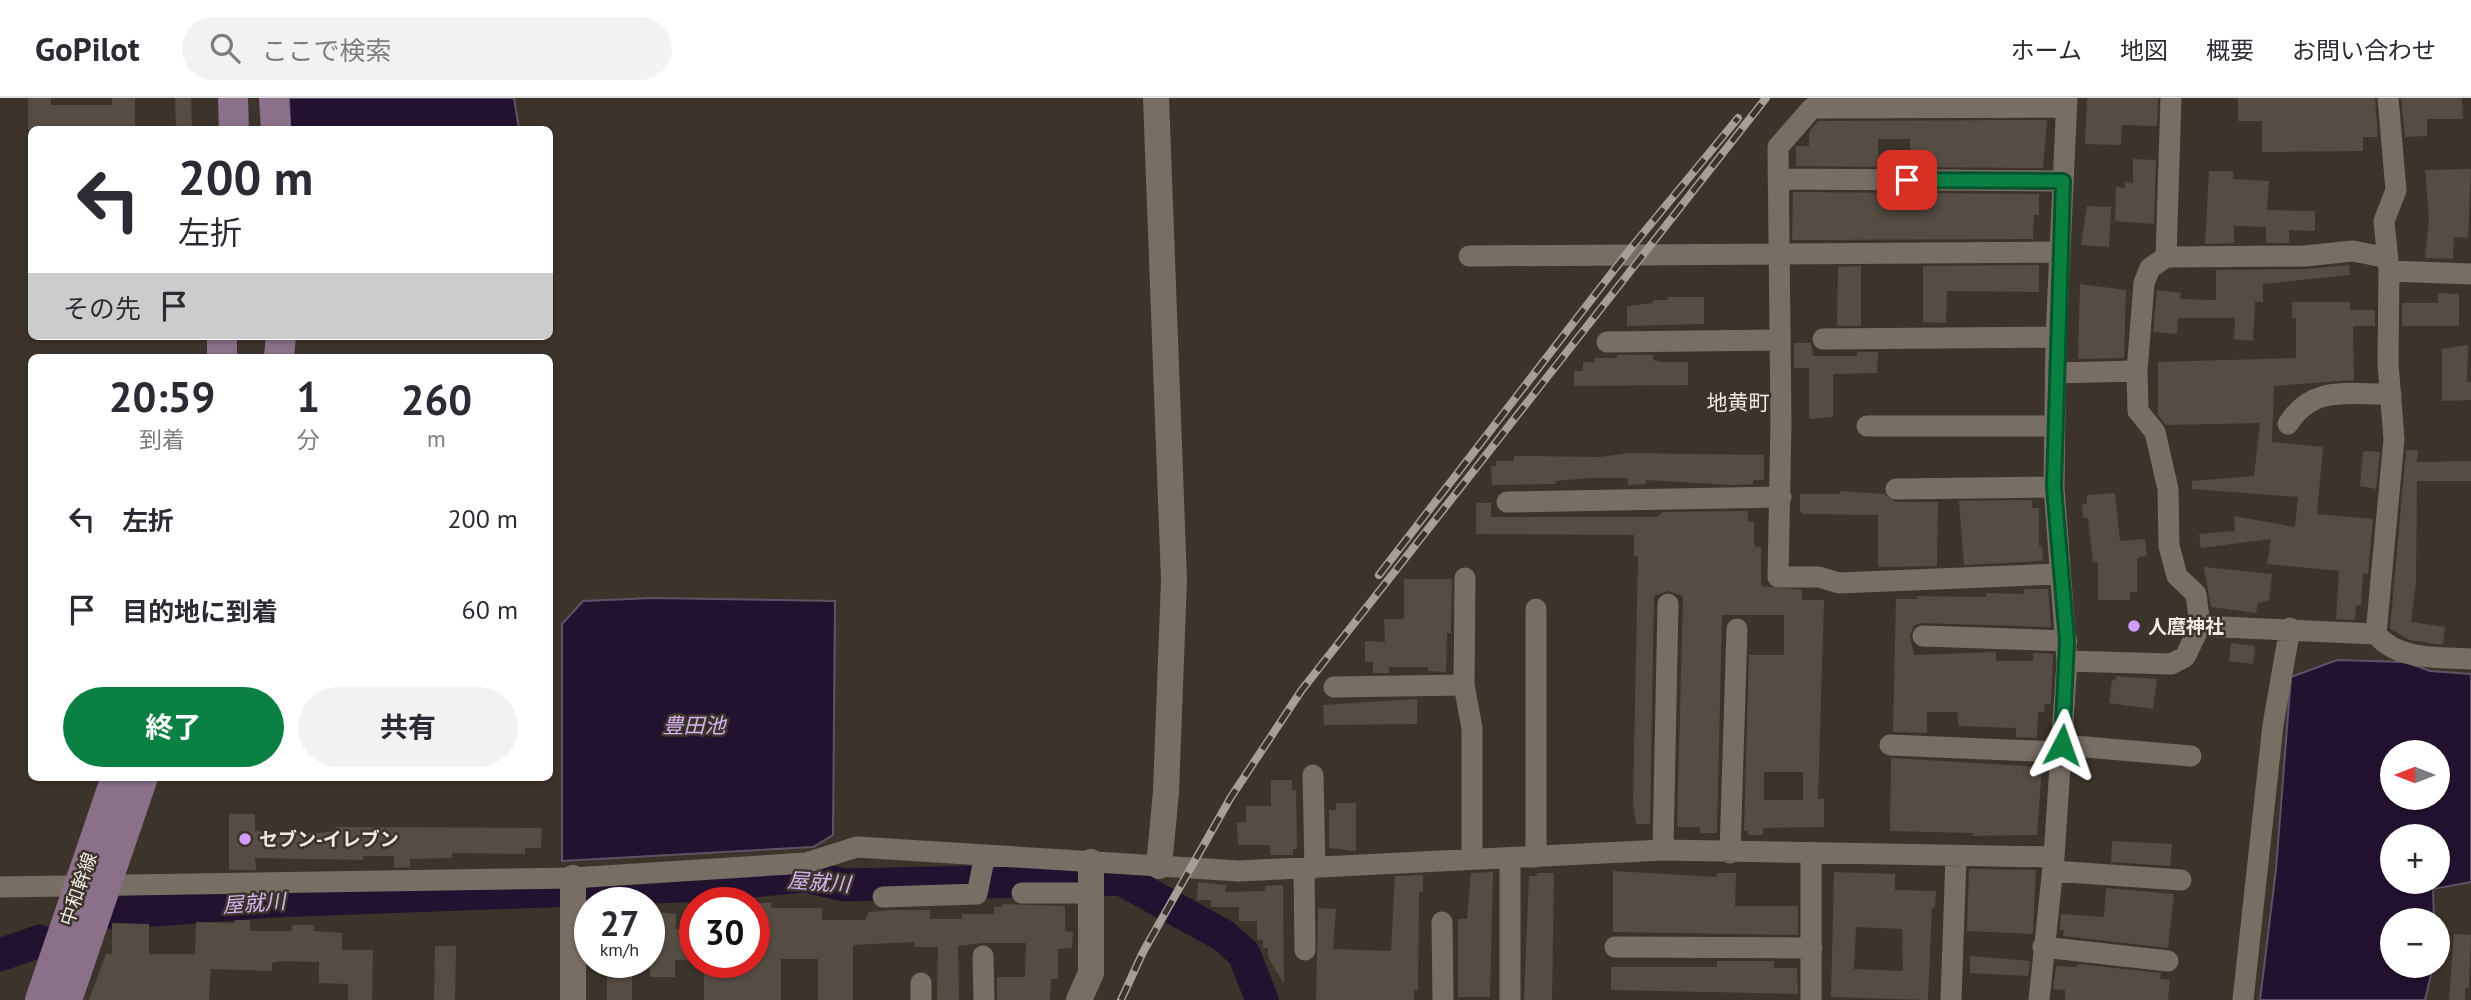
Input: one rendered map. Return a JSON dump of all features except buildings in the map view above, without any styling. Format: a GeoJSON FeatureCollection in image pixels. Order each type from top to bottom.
{"type":"FeatureCollection","features":[{"type":"Feature","properties":{"kind":"main road"},"geometry":{"type":"LineString","coordinates":[[217,98],[217,126]]}},
{"type":"Feature","properties":{"kind":"main road"},"geometry":{"type":"LineString","coordinates":[[233,98],[234,126]]}},
{"type":"Feature","properties":{"kind":"main road"},"geometry":{"type":"LineString","coordinates":[[256,98],[257,126]]}},
{"type":"Feature","properties":{"kind":"main road"},"geometry":{"type":"LineString","coordinates":[[274,98],[276,126]]}},
{"type":"Feature","properties":{"kind":"main road","name":"中和幹線"},"geometry":{"type":"LineString","coordinates":[[67,1000],[115,781]]}},
{"type":"Feature","properties":{"kind":"main road","name":"中和幹線"},"geometry":{"type":"LineString","coordinates":[[40,1000],[141,781]]}},
{"type":"Feature","properties":{"kind":"street"},"geometry":{"type":"LineString","coordinates":[[1156,98],[1174,580],[1160,866]]}},
{"type":"Feature","properties":{"kind":"street"},"geometry":{"type":"LineString","coordinates":[[2166,257],[2171,98]]}},
{"type":"Feature","properties":{"kind":"street"},"geometry":{"type":"LineString","coordinates":[[2376,635],[2394,439],[2384,222],[2396,190],[2388,98]]}},
{"type":"Feature","properties":{"kind":"street"},"geometry":{"type":"LineString","coordinates":[[2039,1000],[2054,864],[2067,651],[2054,487],[2056,337],[2067,102],[1812,108],[1777,148],[1781,497],[1777,577],[1819,578],[1839,583],[2059,574]]}},
{"type":"Feature","properties":{"kind":"street"},"geometry":{"type":"LineString","coordinates":[[1777,179],[2063,181]]}},
{"type":"Feature","properties":{"kind":"street"},"geometry":{"type":"LineString","coordinates":[[1923,636],[2171,664],[2185,657],[2200,626],[2196,594],[2177,576],[2169,546],[2168,489],[2155,432],[2138,411],[2137,371],[2144,283],[2150,268],[2166,257],[2305,256],[2353,251],[2388,264],[2471,274]]}},
{"type":"Feature","properties":{"kind":"street"},"geometry":{"type":"LineString","coordinates":[[1469,256],[2059,252]]}},
{"type":"Feature","properties":{"kind":"street"},"geometry":{"type":"LineString","coordinates":[[1823,339],[2056,337]]}},
{"type":"Feature","properties":{"kind":"street"},"geometry":{"type":"LineString","coordinates":[[1607,342],[1779,340]]}},
{"type":"Feature","properties":{"kind":"street"},"geometry":{"type":"LineString","coordinates":[[2055,373],[2137,371]]}},
{"type":"Feature","properties":{"kind":"street"},"geometry":{"type":"LineString","coordinates":[[2288,424],[2299,407],[2314,397],[2390,394]]}},
{"type":"Feature","properties":{"kind":"street"},"geometry":{"type":"LineString","coordinates":[[1867,426],[2055,426]]}},
{"type":"Feature","properties":{"kind":"street"},"geometry":{"type":"LineString","coordinates":[[1896,489],[2054,487]]}},
{"type":"Feature","properties":{"kind":"street"},"geometry":{"type":"LineString","coordinates":[[1507,502],[1781,497]]}},
{"type":"Feature","properties":{"kind":"street"},"geometry":{"type":"LineString","coordinates":[[1465,578],[1464,685],[1472,728],[1472,859]]}},
{"type":"Feature","properties":{"kind":"street"},"geometry":{"type":"LineString","coordinates":[[1663,850],[1668,604]]}},
{"type":"Feature","properties":{"kind":"street"},"geometry":{"type":"LineString","coordinates":[[1536,610],[1536,857]]}},
{"type":"Feature","properties":{"kind":"street"},"geometry":{"type":"LineString","coordinates":[[2200,626],[2290,628],[2376,635],[2386,646],[2411,655],[2471,659]]}},
{"type":"Feature","properties":{"kind":"street"},"geometry":{"type":"LineString","coordinates":[[2243,1000],[2273,725],[2290,628]]}},
{"type":"Feature","properties":{"kind":"street"},"geometry":{"type":"LineString","coordinates":[[1730,853],[1737,629]]}},
{"type":"Feature","properties":{"kind":"street"},"geometry":{"type":"LineString","coordinates":[[1334,687],[1464,685]]}},
{"type":"Feature","properties":{"kind":"street"},"geometry":{"type":"LineString","coordinates":[[1890,745],[2062,749],[2191,756]]}},
{"type":"Feature","properties":{"kind":"street"},"geometry":{"type":"LineString","coordinates":[[1305,950],[1313,775]]}},
{"type":"Feature","properties":{"kind":"street"},"geometry":{"type":"LineString","coordinates":[[0,887],[573,878],[806,863],[857,847],[985,855],[1091,878]]}},
{"type":"Feature","properties":{"kind":"street"},"geometry":{"type":"LineString","coordinates":[[1022,893],[1160,866],[1239,871],[1663,850],[1956,856],[2054,864],[2181,880]]}},
{"type":"Feature","properties":{"kind":"street"},"geometry":{"type":"LineString","coordinates":[[883,897],[976,894],[985,855]]}},
{"type":"Feature","properties":{"kind":"street"},"geometry":{"type":"LineString","coordinates":[[1811,855],[1811,1000]]}},
{"type":"Feature","properties":{"kind":"street"},"geometry":{"type":"LineString","coordinates":[[1951,1000],[1956,856]]}},
{"type":"Feature","properties":{"kind":"street"},"geometry":{"type":"LineString","coordinates":[[1510,858],[1510,1000]]}},
{"type":"Feature","properties":{"kind":"street"},"geometry":{"type":"LineString","coordinates":[[573,878],[573,1000]]}},
{"type":"Feature","properties":{"kind":"street"},"geometry":{"type":"LineString","coordinates":[[1079,1000],[1091,973],[1091,878]]}},
{"type":"Feature","properties":{"kind":"street"},"geometry":{"type":"LineString","coordinates":[[1442,922],[1443,1000]]}},
{"type":"Feature","properties":{"kind":"street"},"geometry":{"type":"LineString","coordinates":[[1615,947],[1812,948]]}},
{"type":"Feature","properties":{"kind":"street"},"geometry":{"type":"LineString","coordinates":[[2043,947],[2168,961]]}},
{"type":"Feature","properties":{"kind":"street"},"geometry":{"type":"LineString","coordinates":[[983,956],[984,1000]]}},
{"type":"Feature","properties":{"kind":"water"},"geometry":{"type":"Polygon","coordinates":[[[289,98],[514,98],[519,126],[290,126],[289,98]]]}},
{"type":"Feature","properties":{"kind":"water","name":"豊田池"},"geometry":{"type":"Polygon","coordinates":[[[652,598],[835,601],[833,835],[813,847],[562,861],[562,624],[583,601],[652,598]]]}},
{"type":"Feature","properties":{"kind":"water"},"geometry":{"type":"Polygon","coordinates":[[[2337,660],[2405,662],[2430,671],[2471,674],[2471,882],[2450,886],[2450,824],[2380,824],[2380,894],[2433,894],[2434,908],[2380,908],[2380,978],[2430,978],[2425,1000],[2260,1000],[2276,869],[2291,677],[2337,660]]]}},
{"type":"Feature","properties":{"kind":"waterway","name":"屋就川"},"geometry":{"type":"LineString","coordinates":[[114,913],[274,901],[709,885],[805,876],[844,885],[1121,879],[1224,936],[1244,954],[1262,1000]]}},
{"type":"Feature","properties":{"kind":"waterway","name":"屋就川"},"geometry":{"type":"LineString","coordinates":[[0,955],[40,941]]}},
{"type":"Feature","properties":{"kind":"railway"},"geometry":{"type":"LineString","coordinates":[[1121,1000],[1143,952],[1231,797],[1301,691],[1766,98]]}},
{"type":"Feature","properties":{"kind":"railway"},"geometry":{"type":"LineString","coordinates":[[1379,575],[1631,248],[1738,118]]}},
{"type":"Feature","properties":{"kind":"place","name":"人麿神社"},"geometry":{"type":"Point","coordinates":[2134,626]}},
{"type":"Feature","properties":{"kind":"place","name":"セブン-イレブン"},"geometry":{"type":"Point","coordinates":[245,839]}},
{"type":"Feature","properties":{"kind":"district","name":"地黄町"},"geometry":{"type":"Point","coordinates":[1738,402]}},
{"type":"Feature","properties":{"kind":"route"},"geometry":{"type":"LineString","coordinates":[[1907,180],[2063,181],[2057,295],[2054,487],[2059,574],[2067,641],[2062,745]]}}]}
